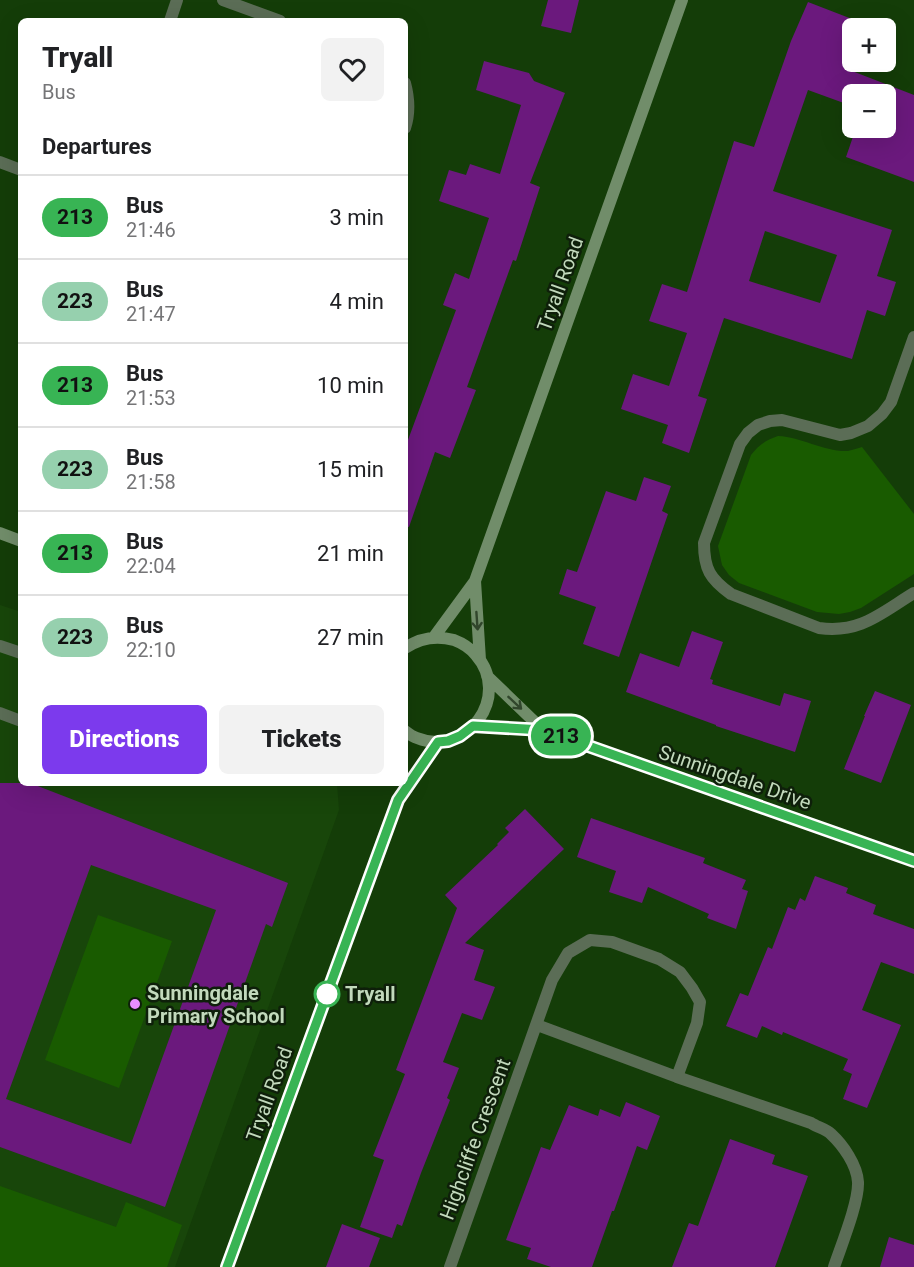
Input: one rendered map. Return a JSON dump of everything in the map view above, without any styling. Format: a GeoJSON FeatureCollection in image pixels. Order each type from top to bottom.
{"type":"FeatureCollection","features":[{"type":"Feature","properties":{"kind":"street"},"geometry":{"type":"LineString","coordinates":[[171,18],[177,0]]}},
{"type":"Feature","properties":{"kind":"street"},"geometry":{"type":"LineString","coordinates":[[223,0],[272,18]]}},
{"type":"Feature","properties":{"kind":"street","name":"Tryall Road"},"geometry":{"type":"LineString","coordinates":[[434,637],[475,581],[682,0]]}},
{"type":"Feature","properties":{"kind":"street"},"geometry":{"type":"LineString","coordinates":[[408,93],[408,120]]}},
{"type":"Feature","properties":{"kind":"street"},"geometry":{"type":"LineString","coordinates":[[0,162],[18,169]]}},
{"type":"Feature","properties":{"kind":"street"},"geometry":{"type":"LineString","coordinates":[[914,337],[891,402],[882,414],[868,426],[840,435],[782,420],[770,421],[758,426],[748,434],[740,444],[704,543],[704,558],[709,572],[718,585],[731,594],[819,628],[833,630],[862,624],[914,593]]}},
{"type":"Feature","properties":{"kind":"street"},"geometry":{"type":"LineString","coordinates":[[0,533],[18,540]]}},
{"type":"Feature","properties":{"kind":"street","name":"Tryall Road"},"geometry":{"type":"LineString","coordinates":[[475,581],[480,660]]}},
{"type":"Feature","properties":{"kind":"street"},"geometry":{"type":"LineString","coordinates":[[408,646],[419,640],[434,637],[443,637],[458,642],[474,652],[480,660],[487,676],[489,690],[482,716],[460,736],[438,742],[419,739],[408,734]]}},
{"type":"Feature","properties":{"kind":"street"},"geometry":{"type":"LineString","coordinates":[[0,646],[18,652]]}},
{"type":"Feature","properties":{"kind":"street","name":"Sunningdale Drive"},"geometry":{"type":"LineString","coordinates":[[487,676],[543,730]]}},
{"type":"Feature","properties":{"kind":"street"},"geometry":{"type":"LineString","coordinates":[[0,713],[18,720]]}},
{"type":"Feature","properties":{"kind":"street","name":"Sunningdale Drive"},"geometry":{"type":"LineString","coordinates":[[473,726],[543,730],[914,861]]}},
{"type":"Feature","properties":{"kind":"street","name":"Tryall Road"},"geometry":{"type":"LineString","coordinates":[[408,786],[438,742]]}},
{"type":"Feature","properties":{"kind":"street","name":"Tryall Road"},"geometry":{"type":"LineString","coordinates":[[398,786],[398,800]]}},
{"type":"Feature","properties":{"kind":"street","name":"Tryall Road"},"geometry":{"type":"LineString","coordinates":[[227,1267],[398,800],[408,786]]}},
{"type":"Feature","properties":{"kind":"street","name":"Highcliffe Crescent"},"geometry":{"type":"LineString","coordinates":[[450,1267],[552,980],[568,953],[590,940],[612,942],[659,959],[680,972],[700,1002],[697,1023],[676,1077]]}},
{"type":"Feature","properties":{"kind":"street"},"geometry":{"type":"LineString","coordinates":[[537,1025],[676,1077],[811,1123],[830,1133],[847,1153],[855,1169],[858,1182],[855,1202],[834,1267]]}},
{"type":"Feature","properties":{"kind":"shaded area"},"geometry":{"type":"Polygon","coordinates":[[[778,436],[839,451],[862,447],[914,514],[914,574],[861,608],[839,614],[817,612],[739,583],[729,575],[722,565],[718,546],[751,455],[763,443],[778,436]]]}},
{"type":"Feature","properties":{"kind":"shaded area","name":"Sunningdale Primary School"},"geometry":{"type":"Polygon","coordinates":[[[0,605],[18,611],[18,786],[337,786],[339,810],[175,1267],[0,1267],[0,605]]]}},
{"type":"Feature","properties":{"kind":"shaded area"},"geometry":{"type":"Polygon","coordinates":[[[98,915],[172,941],[119,1088],[45,1060],[98,915]]]}},
{"type":"Feature","properties":{"kind":"shaded area"},"geometry":{"type":"Polygon","coordinates":[[[0,1186],[116,1227],[126,1202],[182,1225],[167,1267],[0,1267],[0,1186]]]}},
{"type":"Feature","properties":{"kind":"building"},"geometry":{"type":"Polygon","coordinates":[[[548,0],[579,0],[571,33],[541,26],[548,0]]]}},
{"type":"Feature","properties":{"kind":"building"},"geometry":{"type":"Polygon","coordinates":[[[808,2],[849,18],[842,18],[842,72],[855,72],[886,84],[842,84],[842,102],[808,90],[773,191],[892,230],[877,276],[896,282],[885,316],[867,310],[852,359],[724,318],[698,396],[707,399],[689,453],[662,443],[668,425],[621,409],[633,374],[669,386],[687,333],[649,321],[662,284],[687,292],[734,141],[754,147],[791,41],[808,2]],[[765,231],[749,281],[820,303],[837,255],[765,231]]]}},
{"type":"Feature","properties":{"kind":"building"},"geometry":{"type":"Polygon","coordinates":[[[484,61],[529,73],[534,81],[565,93],[530,183],[540,187],[516,261],[513,260],[467,387],[476,390],[450,458],[435,452],[409,527],[408,440],[456,310],[443,305],[455,273],[469,279],[489,218],[439,201],[449,170],[466,175],[470,164],[500,174],[521,105],[476,90],[484,61]]]}},
{"type":"Feature","properties":{"kind":"building"},"geometry":{"type":"Polygon","coordinates":[[[896,88],[914,95],[914,182],[846,157],[853,138],[896,138],[896,88]]]}},
{"type":"Feature","properties":{"kind":"building"},"geometry":{"type":"Polygon","coordinates":[[[644,477],[671,486],[662,511],[668,514],[619,657],[583,644],[596,607],[559,594],[567,569],[577,572],[606,491],[636,501],[644,477]]]}},
{"type":"Feature","properties":{"kind":"building"},"geometry":{"type":"Polygon","coordinates":[[[692,631],[723,642],[710,679],[713,680],[712,684],[780,706],[784,693],[811,701],[795,752],[716,726],[626,692],[640,653],[679,667],[692,631]]]}},
{"type":"Feature","properties":{"kind":"building"},"geometry":{"type":"Polygon","coordinates":[[[875,691],[911,705],[881,783],[844,769],[875,691]]]}},
{"type":"Feature","properties":{"kind":"building"},"geometry":{"type":"Polygon","coordinates":[[[0,783],[38,786],[288,883],[272,927],[266,924],[165,1207],[0,1147],[0,783]],[[91,865],[6,1099],[131,1144],[216,910],[91,865]]]}},
{"type":"Feature","properties":{"kind":"building"},"geometry":{"type":"Polygon","coordinates":[[[525,809],[564,849],[465,943],[484,950],[474,980],[495,987],[482,1020],[462,1013],[443,1062],[459,1068],[447,1098],[450,1100],[402,1226],[397,1224],[392,1238],[360,1227],[384,1160],[373,1156],[405,1074],[396,1070],[457,908],[445,895],[498,845],[509,832],[505,828],[525,809]]]}},
{"type":"Feature","properties":{"kind":"building"},"geometry":{"type":"Polygon","coordinates":[[[591,818],[705,858],[703,863],[746,880],[742,889],[748,891],[736,929],[707,918],[709,914],[648,887],[642,903],[609,892],[616,871],[577,857],[591,818]]]}},
{"type":"Feature","properties":{"kind":"building"},"geometry":{"type":"Polygon","coordinates":[[[815,876],[848,888],[846,893],[876,905],[873,914],[914,929],[914,974],[881,962],[862,1010],[901,1025],[867,1108],[843,1099],[852,1074],[843,1070],[848,1059],[783,1032],[782,1035],[762,1026],[757,1038],[726,1026],[740,993],[748,996],[768,947],[772,949],[788,907],[795,910],[800,898],[805,901],[815,876]]]}},
{"type":"Feature","properties":{"kind":"building"},"geometry":{"type":"Polygon","coordinates":[[[626,1102],[660,1116],[647,1150],[637,1146],[592,1267],[551,1267],[527,1259],[531,1248],[506,1240],[541,1147],[550,1150],[569,1105],[598,1116],[600,1109],[620,1117],[626,1102]]]}},
{"type":"Feature","properties":{"kind":"building"},"geometry":{"type":"Polygon","coordinates":[[[730,1139],[775,1155],[772,1164],[808,1176],[775,1267],[672,1267],[689,1223],[698,1226],[730,1139]]]}},
{"type":"Feature","properties":{"kind":"building"},"geometry":{"type":"Polygon","coordinates":[[[342,1224],[380,1238],[369,1267],[326,1267],[342,1224]]]}},
{"type":"Feature","properties":{"kind":"building"},"geometry":{"type":"Polygon","coordinates":[[[889,1237],[914,1245],[914,1267],[880,1267],[889,1237]]]}},
{"type":"Feature","properties":{"kind":"bus line","name":"213"},"geometry":{"type":"LineString","coordinates":[[408,786],[438,742],[460,736],[473,726],[543,730],[914,861]]}},
{"type":"Feature","properties":{"kind":"bus line","name":"213"},"geometry":{"type":"LineString","coordinates":[[227,1267],[398,800],[408,786]]}},
{"type":"Feature","properties":{"kind":"place","name":"Tryall"},"geometry":{"type":"Point","coordinates":[327,994]}},
{"type":"Feature","properties":{"kind":"place","name":"Sunningdale Primary School"},"geometry":{"type":"Point","coordinates":[135,1004]}}]}
